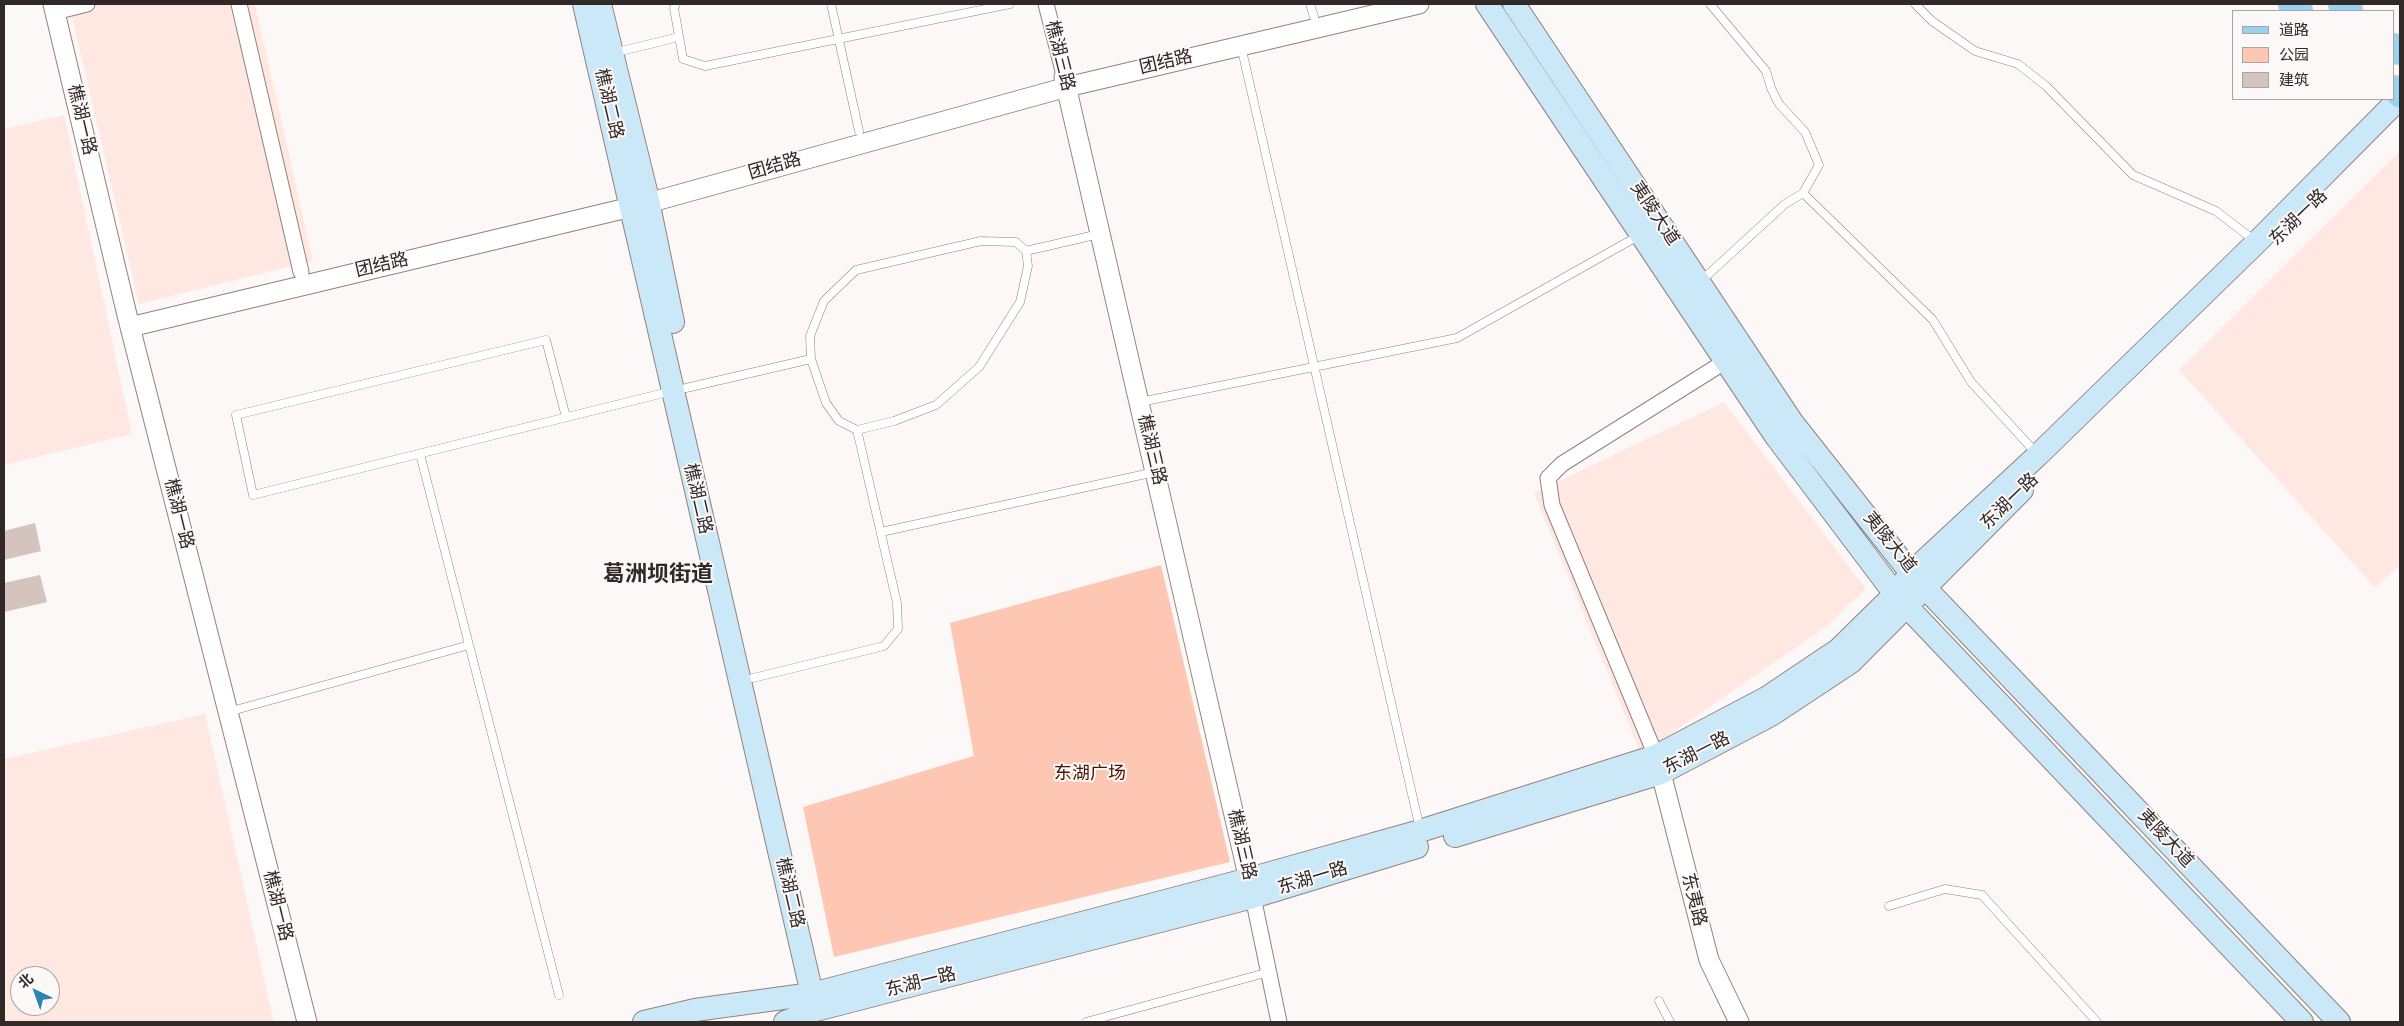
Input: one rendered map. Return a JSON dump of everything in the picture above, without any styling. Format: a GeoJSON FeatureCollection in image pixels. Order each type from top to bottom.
{"type":"FeatureCollection","features":[{"type":"Feature","properties":{"kind":"main road","name":"樵湖二路"},"geometry":{"type":"LineString","coordinates":[[584,4],[639,199]]}},
{"type":"Feature","properties":{"kind":"main road","name":"樵湖二路"},"geometry":{"type":"LineString","coordinates":[[600,4],[613,54],[639,199],[679,390],[822,1008]]}},
{"type":"Feature","properties":{"kind":"main road","name":"夷陵大道"},"geometry":{"type":"LineString","coordinates":[[1487,4],[1775,435],[1900,600],[2302,1022]]}},
{"type":"Feature","properties":{"kind":"main road","name":"夷陵大道"},"geometry":{"type":"LineString","coordinates":[[1514,4],[1792,422],[1918,579],[2338,1022]]}},
{"type":"Feature","properties":{"kind":"main road"},"geometry":{"type":"LineString","coordinates":[[766,1022],[1251,888],[1420,831],[1658,764],[1768,697],[1838,650],[1900,600],[1918,579],[2038,456],[2257,242],[2400,96]]}},
{"type":"Feature","properties":{"kind":"main road","name":"东湖一路"},"geometry":{"type":"LineString","coordinates":[[1918,579],[2400,119]]}},
{"type":"Feature","properties":{"kind":"main road","name":"樵湖二路"},"geometry":{"type":"LineString","coordinates":[[679,390],[753,678],[822,1008]]}},
{"type":"Feature","properties":{"kind":"main road","name":"东湖一路"},"geometry":{"type":"LineString","coordinates":[[1251,888],[1658,764]]}},
{"type":"Feature","properties":{"kind":"main road"},"geometry":{"type":"LineString","coordinates":[[644,1022],[695,1010],[822,1008]]}},
{"type":"Feature","properties":{"kind":"main road"},"geometry":{"type":"LineString","coordinates":[[692,1022],[822,1008]]}},
{"type":"Feature","properties":{"kind":"main road"},"geometry":{"type":"LineString","coordinates":[[785,1022],[822,1008]]}},
{"type":"Feature","properties":{"kind":"street"},"geometry":{"type":"LineString","coordinates":[[54,8],[87,4]]}},
{"type":"Feature","properties":{"kind":"street"},"geometry":{"type":"LineString","coordinates":[[239,4],[301,272]]}},
{"type":"Feature","properties":{"kind":"street","name":"樵湖三路"},"geometry":{"type":"LineString","coordinates":[[1046,4],[1140,402],[1251,888]]}},
{"type":"Feature","properties":{"kind":"street","name":"团结路"},"geometry":{"type":"LineString","coordinates":[[128,321],[639,199],[1065,81],[1312,10],[1370,4]]}},
{"type":"Feature","properties":{"kind":"street","name":"团结路"},"geometry":{"type":"LineString","coordinates":[[128,321],[301,272],[639,199],[859,131],[1065,81],[1240,46],[1420,4]]}},
{"type":"Feature","properties":{"kind":"street","name":"樵湖一路"},"geometry":{"type":"LineString","coordinates":[[54,8],[128,321],[306,1022]]}},
{"type":"Feature","properties":{"kind":"street"},"geometry":{"type":"LineString","coordinates":[[1658,764],[1552,504],[1548,478],[1562,464],[1726,361]]}},
{"type":"Feature","properties":{"kind":"street","name":"东夷路"},"geometry":{"type":"LineString","coordinates":[[1658,764],[1709,960],[1738,1022]]}},
{"type":"Feature","properties":{"kind":"street"},"geometry":{"type":"LineString","coordinates":[[1251,888],[1279,1022]]}},
{"type":"Feature","properties":{"kind":"lane"},"geometry":{"type":"LineString","coordinates":[[676,4],[674,8],[683,59],[705,66],[1010,4]]}},
{"type":"Feature","properties":{"kind":"lane"},"geometry":{"type":"LineString","coordinates":[[831,4],[859,131]]}},
{"type":"Feature","properties":{"kind":"lane"},"geometry":{"type":"LineString","coordinates":[[1699,282],[1785,204],[1803,193],[1819,165],[1805,132],[1780,104],[1771,88],[1766,71],[1710,4]]}},
{"type":"Feature","properties":{"kind":"lane"},"geometry":{"type":"LineString","coordinates":[[1915,4],[1932,22],[1975,51],[2018,64],[2046,86],[2133,174],[2216,211],[2257,242]]}},
{"type":"Feature","properties":{"kind":"lane"},"geometry":{"type":"LineString","coordinates":[[613,54],[679,36]]}},
{"type":"Feature","properties":{"kind":"lane"},"geometry":{"type":"LineString","coordinates":[[1240,46],[1315,366],[1420,831]]}},
{"type":"Feature","properties":{"kind":"lane"},"geometry":{"type":"LineString","coordinates":[[1803,193],[1933,320],[1971,382],[2038,456]]}},
{"type":"Feature","properties":{"kind":"lane"},"geometry":{"type":"LineString","coordinates":[[1026,251],[1101,234]]}},
{"type":"Feature","properties":{"kind":"lane"},"geometry":{"type":"LineString","coordinates":[[1140,402],[1457,338],[1641,234]]}},
{"type":"Feature","properties":{"kind":"lane"},"geometry":{"type":"LineString","coordinates":[[981,241],[1016,242],[1026,251],[1028,266],[1020,302],[979,367],[936,405],[894,421],[858,430],[838,421],[826,403],[811,359],[810,336],[824,301],[856,270],[981,241]]}},
{"type":"Feature","properties":{"kind":"lane"},"geometry":{"type":"LineString","coordinates":[[566,417],[546,340],[236,415],[253,495],[566,417],[811,359]]}},
{"type":"Feature","properties":{"kind":"lane"},"geometry":{"type":"LineString","coordinates":[[753,678],[884,646],[898,629],[897,603],[858,430]]}},
{"type":"Feature","properties":{"kind":"lane"},"geometry":{"type":"LineString","coordinates":[[420,454],[560,996]]}},
{"type":"Feature","properties":{"kind":"lane"},"geometry":{"type":"LineString","coordinates":[[881,532],[1156,472]]}},
{"type":"Feature","properties":{"kind":"lane"},"geometry":{"type":"LineString","coordinates":[[228,712],[469,646]]}},
{"type":"Feature","properties":{"kind":"lane"},"geometry":{"type":"LineString","coordinates":[[1890,906],[1945,889],[1982,895],[2097,1022]]}},
{"type":"Feature","properties":{"kind":"lane"},"geometry":{"type":"LineString","coordinates":[[1086,1022],[1269,972]]}},
{"type":"Feature","properties":{"kind":"lane"},"geometry":{"type":"LineString","coordinates":[[1659,1001],[1670,1022]]}},
{"type":"Feature","properties":{"kind":"shaded area"},"geometry":{"type":"Polygon","coordinates":[[[69,4],[255,4],[313,261],[139,304],[69,4]]]}},
{"type":"Feature","properties":{"kind":"shaded area"},"geometry":{"type":"Polygon","coordinates":[[[64,115],[132,434],[4,465],[4,129],[64,115]]]}},
{"type":"Feature","properties":{"kind":"shaded area"},"geometry":{"type":"Polygon","coordinates":[[[2400,151],[2400,565],[2375,588],[2179,370],[2400,151]]]}},
{"type":"Feature","properties":{"kind":"shaded area"},"geometry":{"type":"Polygon","coordinates":[[[1724,402],[1866,589],[1826,627],[1641,754],[1534,493],[1724,402]]]}},
{"type":"Feature","properties":{"kind":"shaded area"},"geometry":{"type":"Polygon","coordinates":[[[205,714],[274,1022],[4,1022],[4,759],[205,714]]]}},
{"type":"Feature","properties":{"kind":"green space","name":"东湖广场"},"geometry":{"type":"Polygon","coordinates":[[[1161,565],[1230,862],[834,957],[803,807],[974,756],[950,623],[1161,565]]]}},
{"type":"Feature","properties":{"kind":"building"},"geometry":{"type":"Polygon","coordinates":[[[35,523],[41,551],[4,560],[4,531],[35,523]]]}},
{"type":"Feature","properties":{"kind":"building"},"geometry":{"type":"Polygon","coordinates":[[[40,575],[47,602],[4,612],[4,583],[40,575]]]}},
{"type":"Feature","properties":{"kind":"district","name":"葛洲坝街道"},"geometry":{"type":"Point","coordinates":[658,576]}}]}
